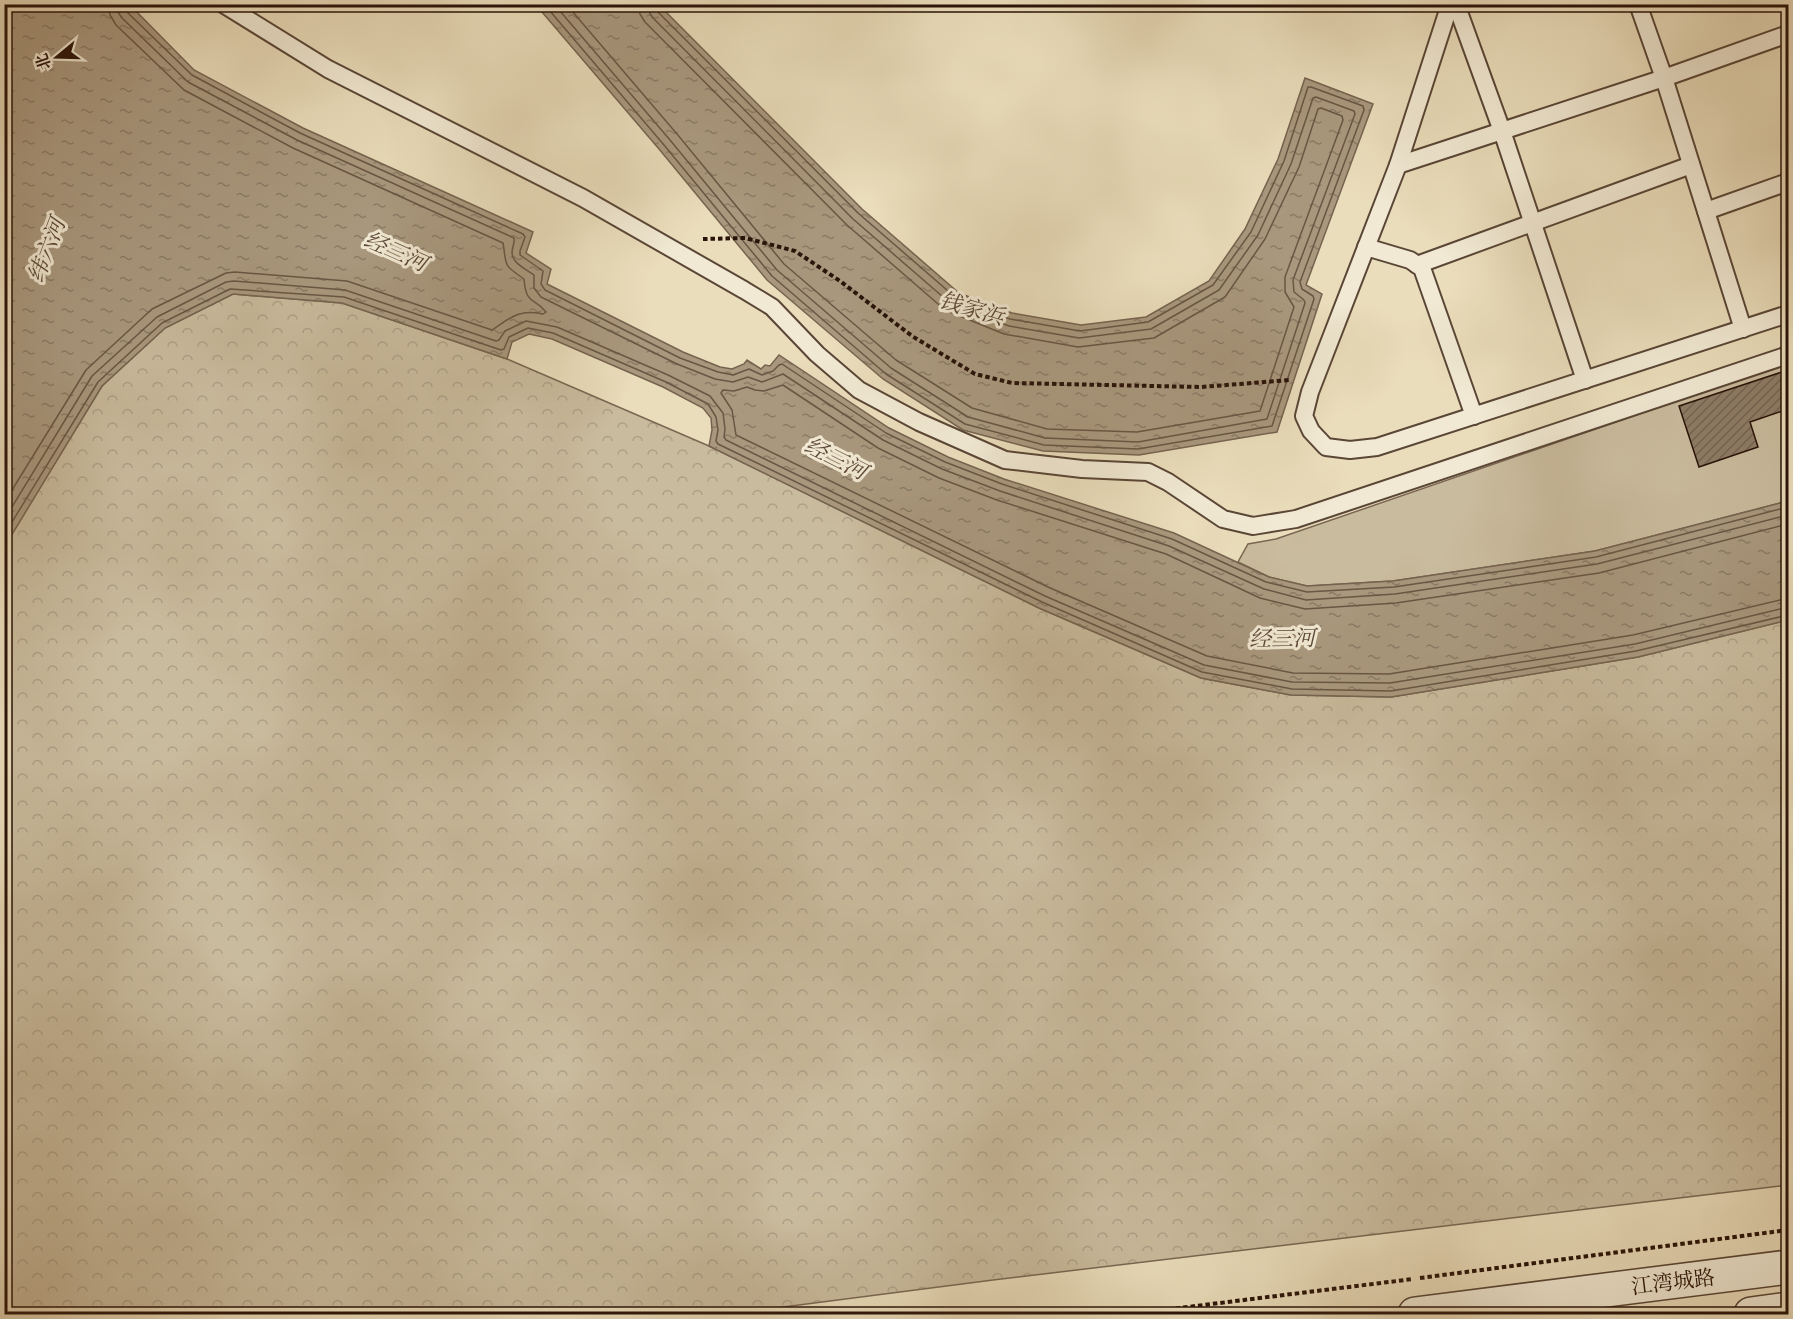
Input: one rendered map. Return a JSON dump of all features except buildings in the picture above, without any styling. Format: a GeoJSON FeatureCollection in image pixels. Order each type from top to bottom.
{"type":"FeatureCollection","features":[{"type":"Feature","properties":{"kind":"street","name":"江湾城路"},"geometry":{"type":"LineString","coordinates":[[1415,1314],[1788,1268]]}},
{"type":"Feature","properties":{"kind":"street"},"geometry":{"type":"LineString","coordinates":[[1751,1314],[1788,1310]]}},
{"type":"Feature","properties":{"kind":"lane"},"geometry":{"type":"LineString","coordinates":[[223,4],[328,69],[583,198],[772,307],[818,354],[859,390],[919,422],[1005,460],[1082,469],[1148,472],[1168,482],[1223,519],[1253,526],[1296,519],[1788,355]]}},
{"type":"Feature","properties":{"kind":"lane"},"geometry":{"type":"LineString","coordinates":[[1450,4],[1398,165],[1315,378],[1304,416],[1311,430],[1326,447],[1350,450],[1377,447],[1788,314]]}},
{"type":"Feature","properties":{"kind":"lane"},"geometry":{"type":"LineString","coordinates":[[1456,4],[1502,131],[1586,380]]}},
{"type":"Feature","properties":{"kind":"lane"},"geometry":{"type":"LineString","coordinates":[[1638,4],[1664,78],[1743,329]]}},
{"type":"Feature","properties":{"kind":"lane"},"geometry":{"type":"LineString","coordinates":[[1398,165],[1664,78],[1788,34]]}},
{"type":"Feature","properties":{"kind":"lane"},"geometry":{"type":"LineString","coordinates":[[1417,265],[1691,165]]}},
{"type":"Feature","properties":{"kind":"lane"},"geometry":{"type":"LineString","coordinates":[[1706,211],[1788,182]]}},
{"type":"Feature","properties":{"kind":"lane"},"geometry":{"type":"LineString","coordinates":[[1366,247],[1410,260],[1422,268],[1474,416]]}},
{"type":"Feature","properties":{"kind":"path"},"geometry":{"type":"LineString","coordinates":[[657,241],[745,238],[795,251],[930,347],[975,374],[1012,383],[1201,387],[1315,378]]}},
{"type":"Feature","properties":{"kind":"path"},"geometry":{"type":"LineString","coordinates":[[1131,1314],[1335,1290],[1788,1230]]}},
{"type":"Feature","properties":{"kind":"green space"},"geometry":{"type":"Polygon","coordinates":[[[233,294],[342,303],[507,359],[709,446],[1039,608],[1201,678],[1291,695],[1391,697],[1638,657],[1788,620],[1788,1185],[993,1280],[729,1314],[5,1314],[4,546],[102,386],[165,328],[233,294]]]}},
{"type":"Feature","properties":{"kind":"green space"},"geometry":{"type":"Polygon","coordinates":[[[1788,363],[1788,501],[1595,551],[1393,581],[1307,586],[1269,577],[1238,562],[1248,544],[1276,539],[1788,363]]]}},
{"type":"Feature","properties":{"kind":"water"},"geometry":{"type":"Polygon","coordinates":[[[129,4],[194,70],[303,128],[533,232],[526,253],[551,269],[547,284],[683,352],[720,367],[732,369],[744,364],[747,360],[761,369],[765,365],[770,366],[779,355],[889,428],[948,457],[1004,479],[1174,533],[1269,577],[1307,586],[1393,581],[1595,551],[1788,501],[1788,620],[1638,657],[1391,697],[1291,695],[1201,678],[1039,608],[709,446],[712,430],[711,418],[703,408],[663,387],[552,339],[529,334],[512,342],[507,359],[342,303],[233,294],[165,328],[102,386],[5,546],[5,5],[129,4]]]}},
{"type":"Feature","properties":{"kind":"water","name":"钱家浜"},"geometry":{"type":"Polygon","coordinates":[[[536,5],[659,5],[862,209],[959,293],[1012,313],[1081,325],[1146,317],[1209,281],[1245,229],[1278,159],[1305,78],[1373,104],[1306,285],[1322,294],[1277,432],[1139,455],[1043,451],[963,430],[883,379],[767,280],[536,5]]]}},
{"type":"Feature","properties":{"kind":"water label","name":"纬六河"},"geometry":{"type":"Point","coordinates":[46,250]}},
{"type":"Feature","properties":{"kind":"water label","name":"经三河"},"geometry":{"type":"Point","coordinates":[396,251]}},
{"type":"Feature","properties":{"kind":"water label","name":"经三河"},"geometry":{"type":"Point","coordinates":[836,458]}},
{"type":"Feature","properties":{"kind":"water label","name":"经三河"},"geometry":{"type":"Point","coordinates":[1282,638]}}]}
